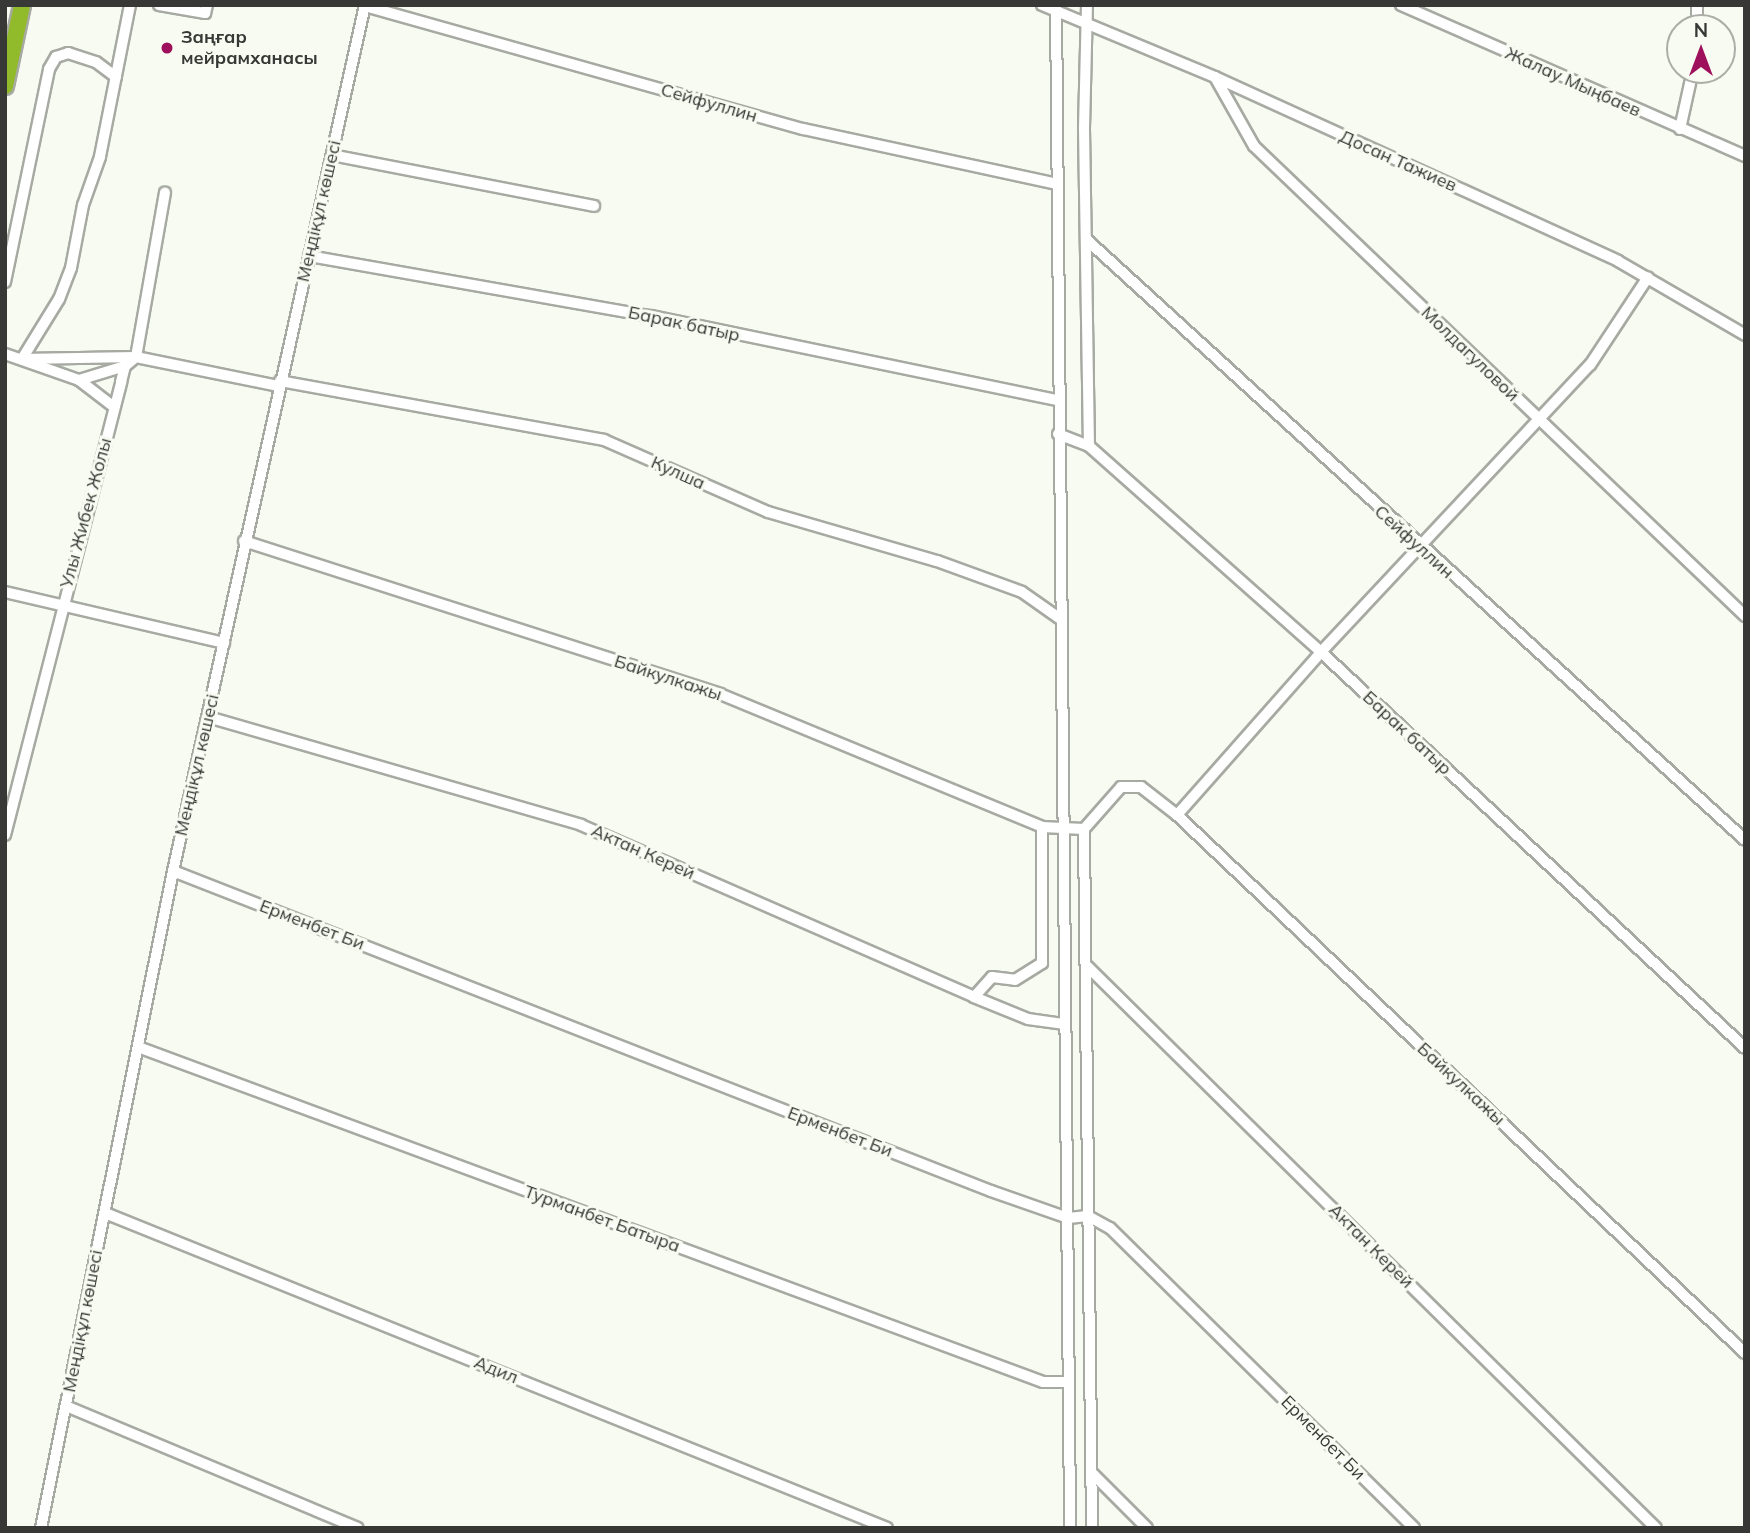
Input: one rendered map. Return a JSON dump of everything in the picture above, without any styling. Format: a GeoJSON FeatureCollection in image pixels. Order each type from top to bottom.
{"type":"FeatureCollection","features":[{"type":"Feature","properties":{"kind":"highway"},"geometry":{"type":"LineString","coordinates":[[5,86],[22,5]]}},
{"type":"Feature","properties":{"kind":"street"},"geometry":{"type":"LineString","coordinates":[[22,359],[59,299],[71,268],[116,78],[130,5]]}},
{"type":"Feature","properties":{"kind":"street"},"geometry":{"type":"LineString","coordinates":[[159,5],[205,13],[207,5]]}},
{"type":"Feature","properties":{"kind":"street","name":"Досан Тажиев"},"geometry":{"type":"LineString","coordinates":[[1042,5],[1056,8],[1087,24],[1215,77],[1648,277],[1745,335]]}},
{"type":"Feature","properties":{"kind":"street"},"geometry":{"type":"LineString","coordinates":[[1087,5],[1089,446]]}},
{"type":"Feature","properties":{"kind":"street","name":"Жалау Мыңбаев"},"geometry":{"type":"LineString","coordinates":[[1401,5],[1745,156]]}},
{"type":"Feature","properties":{"kind":"street","name":"Меңдіқұл көшесі"},"geometry":{"type":"LineString","coordinates":[[41,1528],[173,871],[244,541],[365,6]]}},
{"type":"Feature","properties":{"kind":"street","name":"Сейфуллин"},"geometry":{"type":"LineString","coordinates":[[365,6],[803,129],[1057,184]]}},
{"type":"Feature","properties":{"kind":"street"},"geometry":{"type":"LineString","coordinates":[[1056,8],[1060,831],[1068,1218],[1070,1528]]}},
{"type":"Feature","properties":{"kind":"street"},"geometry":{"type":"LineString","coordinates":[[5,282],[48,69],[56,57],[68,53],[96,62],[116,78]]}},
{"type":"Feature","properties":{"kind":"street","name":"Молдагуловой"},"geometry":{"type":"LineString","coordinates":[[1215,77],[1254,146],[1745,616]]}},
{"type":"Feature","properties":{"kind":"street"},"geometry":{"type":"LineString","coordinates":[[1680,129],[1690,84]]}},
{"type":"Feature","properties":{"kind":"street"},"geometry":{"type":"LineString","coordinates":[[332,155],[594,206]]}},
{"type":"Feature","properties":{"kind":"street"},"geometry":{"type":"LineString","coordinates":[[79,380],[125,366],[136,357],[165,193]]}},
{"type":"Feature","properties":{"kind":"street","name":"Сейфуллин"},"geometry":{"type":"LineString","coordinates":[[1087,240],[1420,547],[1745,840]]}},
{"type":"Feature","properties":{"kind":"street","name":"Барак батыр"},"geometry":{"type":"LineString","coordinates":[[309,256],[650,316],[1058,400]]}},
{"type":"Feature","properties":{"kind":"street"},"geometry":{"type":"LineString","coordinates":[[1177,816],[1321,652],[1590,365],[1648,277]]}},
{"type":"Feature","properties":{"kind":"street"},"geometry":{"type":"LineString","coordinates":[[5,354],[79,380],[114,407]]}},
{"type":"Feature","properties":{"kind":"street","name":"Кулша"},"geometry":{"type":"LineString","coordinates":[[22,359],[136,357],[604,440],[768,512],[937,561],[1022,592],[1059,618]]}},
{"type":"Feature","properties":{"kind":"street","name":"Улы Жибек Жолы"},"geometry":{"type":"LineString","coordinates":[[5,835],[61,606],[125,366]]}},
{"type":"Feature","properties":{"kind":"street","name":"Барак батыр"},"geometry":{"type":"LineString","coordinates":[[1058,434],[1089,446],[1321,652],[1745,1048]]}},
{"type":"Feature","properties":{"kind":"street","name":"Байкулкажы"},"geometry":{"type":"LineString","coordinates":[[244,541],[720,694],[1042,827],[1060,831],[1084,829],[1114,792],[1130,785],[1142,787],[1177,816],[1745,1353]]}},
{"type":"Feature","properties":{"kind":"street"},"geometry":{"type":"LineString","coordinates":[[5,592],[224,643]]}},
{"type":"Feature","properties":{"kind":"street","name":"Актан Керей"},"geometry":{"type":"LineString","coordinates":[[208,717],[580,825],[974,997],[1028,1019],[1065,1024]]}},
{"type":"Feature","properties":{"kind":"street"},"geometry":{"type":"LineString","coordinates":[[974,997],[992,977],[1015,980],[1042,963],[1042,827]]}},
{"type":"Feature","properties":{"kind":"street"},"geometry":{"type":"LineString","coordinates":[[1084,829],[1092,1528]]}},
{"type":"Feature","properties":{"kind":"street","name":"Ерменбет Би"},"geometry":{"type":"LineString","coordinates":[[173,871],[1068,1218],[1088,1216],[1110,1228],[1413,1528]]}},
{"type":"Feature","properties":{"kind":"street","name":"Актан Керей"},"geometry":{"type":"LineString","coordinates":[[1086,965],[1656,1528]]}},
{"type":"Feature","properties":{"kind":"street","name":"Турманбет Батыра"},"geometry":{"type":"LineString","coordinates":[[138,1046],[1043,1382],[1068,1382]]}},
{"type":"Feature","properties":{"kind":"street","name":"Адил"},"geometry":{"type":"LineString","coordinates":[[104,1213],[887,1528]]}},
{"type":"Feature","properties":{"kind":"street"},"geometry":{"type":"LineString","coordinates":[[66,1406],[357,1528]]}},
{"type":"Feature","properties":{"kind":"street"},"geometry":{"type":"LineString","coordinates":[[1091,1472],[1147,1528]]}},
{"type":"Feature","properties":{"kind":"place","name":"Заңғар мейрамханасы"},"geometry":{"type":"Point","coordinates":[167,48]}}]}
